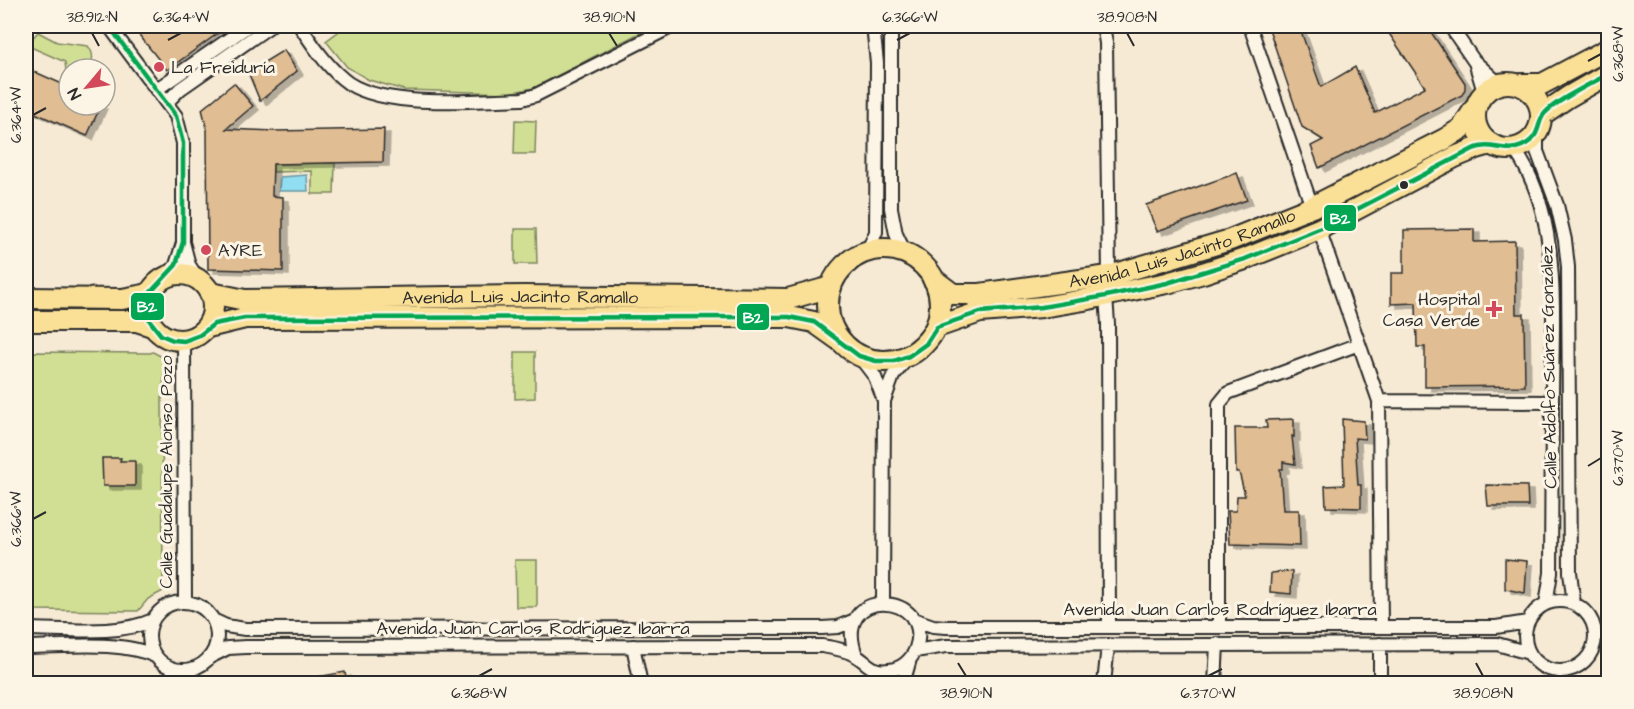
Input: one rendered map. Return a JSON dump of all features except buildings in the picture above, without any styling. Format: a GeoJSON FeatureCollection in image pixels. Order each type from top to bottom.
{"type":"FeatureCollection","features":[{"type":"Feature","properties":{"kind":"main road"},"geometry":{"type":"LineString","coordinates":[[1522,84],[1538,99],[1543,114],[1537,133],[1529,142],[1514,149],[1498,148],[1483,138],[1476,124],[1486,94],[1515,82],[1542,84],[1608,49]]}},
{"type":"Feature","properties":{"kind":"main road"},"geometry":{"type":"LineString","coordinates":[[1543,114],[1608,74]]}},
{"type":"Feature","properties":{"kind":"main road","name":"Avenida Luis Jacinto Ramallo"},"geometry":{"type":"LineString","coordinates":[[933,279],[953,294],[981,294],[1109,276],[1230,240],[1312,207],[1445,139],[1462,128],[1486,94]]}},
{"type":"Feature","properties":{"kind":"main road","name":"Avenida Luis Jacinto Ramallo"},"geometry":{"type":"LineString","coordinates":[[937,327],[980,312],[1042,307],[1106,296],[1203,273],[1273,249],[1319,229],[1455,157],[1491,144]]}},
{"type":"Feature","properties":{"kind":"main road"},"geometry":{"type":"LineString","coordinates":[[879,249],[905,253],[921,263],[933,279],[941,299],[937,327],[926,344],[909,356],[894,361],[876,361],[859,356],[842,342],[832,325],[828,306],[831,287],[839,272],[851,260],[867,252],[879,249]]}},
{"type":"Feature","properties":{"kind":"main road"},"geometry":{"type":"LineString","coordinates":[[26,321],[137,321],[152,326],[161,335],[173,340],[184,341],[200,335],[212,319],[214,307],[204,286],[179,274],[159,281],[149,294],[147,311],[152,326]]}},
{"type":"Feature","properties":{"kind":"main road","name":"Avenida Luis Jacinto Ramallo"},"geometry":{"type":"LineString","coordinates":[[204,286],[245,300],[463,297],[788,299],[831,287]]}},
{"type":"Feature","properties":{"kind":"main road"},"geometry":{"type":"LineString","coordinates":[[26,298],[122,299],[149,294]]}},
{"type":"Feature","properties":{"kind":"main road","name":"Avenida Luis Jacinto Ramallo"},"geometry":{"type":"LineString","coordinates":[[208,327],[245,318],[789,317],[814,322],[842,342]]}},
{"type":"Feature","properties":{"kind":"street"},"geometry":{"type":"LineString","coordinates":[[109,26],[176,116],[183,143],[183,242],[189,265],[204,286]]}},
{"type":"Feature","properties":{"kind":"street"},"geometry":{"type":"LineString","coordinates":[[157,89],[248,26]]}},
{"type":"Feature","properties":{"kind":"street"},"geometry":{"type":"LineString","coordinates":[[167,102],[180,89],[270,26]]}},
{"type":"Feature","properties":{"kind":"street"},"geometry":{"type":"LineString","coordinates":[[300,26],[344,80],[373,94],[412,101],[522,99],[536,95],[673,26]]}},
{"type":"Feature","properties":{"kind":"street"},"geometry":{"type":"LineString","coordinates":[[867,252],[876,232],[877,63],[873,26]]}},
{"type":"Feature","properties":{"kind":"street"},"geometry":{"type":"LineString","coordinates":[[891,26],[891,208],[896,234],[905,253]]}},
{"type":"Feature","properties":{"kind":"street"},"geometry":{"type":"LineString","coordinates":[[1103,26],[1106,42],[1109,276]]}},
{"type":"Feature","properties":{"kind":"street"},"geometry":{"type":"LineString","coordinates":[[1250,26],[1312,207]]}},
{"type":"Feature","properties":{"kind":"street"},"geometry":{"type":"LineString","coordinates":[[1450,26],[1474,61],[1486,94]]}},
{"type":"Feature","properties":{"kind":"street","name":"Calle Adolfo Suárez González"},"geometry":{"type":"LineString","coordinates":[[1537,133],[1537,151],[1557,205],[1568,267],[1570,572],[1574,604]]}},
{"type":"Feature","properties":{"kind":"street","name":"Calle Adolfo Suárez González"},"geometry":{"type":"LineString","coordinates":[[1514,149],[1526,166],[1534,184],[1552,267],[1551,573],[1546,604]]}},
{"type":"Feature","properties":{"kind":"street"},"geometry":{"type":"LineString","coordinates":[[1319,229],[1379,401],[1381,627]]}},
{"type":"Feature","properties":{"kind":"street"},"geometry":{"type":"LineString","coordinates":[[166,277],[176,265],[183,242]]}},
{"type":"Feature","properties":{"kind":"street"},"geometry":{"type":"LineString","coordinates":[[1106,296],[1109,627]]}},
{"type":"Feature","properties":{"kind":"street","name":"Calle Guadalupe Alonso Pozo"},"geometry":{"type":"LineString","coordinates":[[184,341],[185,602]]}},
{"type":"Feature","properties":{"kind":"street"},"geometry":{"type":"LineString","coordinates":[[1219,627],[1219,404],[1228,393],[1359,344]]}},
{"type":"Feature","properties":{"kind":"street"},"geometry":{"type":"LineString","coordinates":[[859,356],[875,377],[884,401]]}},
{"type":"Feature","properties":{"kind":"street"},"geometry":{"type":"LineString","coordinates":[[883,603],[884,401],[893,376],[909,356]]}},
{"type":"Feature","properties":{"kind":"street"},"geometry":{"type":"LineString","coordinates":[[1379,401],[1552,402]]}},
{"type":"Feature","properties":{"kind":"street"},"geometry":{"type":"LineString","coordinates":[[1564,601],[1574,604],[1582,609],[1591,620],[1595,631],[1595,643],[1591,654],[1584,662],[1562,677],[1536,662],[1529,653],[1525,633],[1534,612],[1546,604],[1564,601]]}},
{"type":"Feature","properties":{"kind":"street"},"geometry":{"type":"LineString","coordinates":[[26,629],[138,627],[153,620],[165,607],[185,602],[193,603],[204,609],[213,620],[217,636],[216,646],[203,664],[191,669],[176,670],[141,649],[122,646],[26,647]]}},
{"type":"Feature","properties":{"kind":"street"},"geometry":{"type":"LineString","coordinates":[[903,684],[903,677],[913,655],[918,631],[914,619],[904,609],[894,604],[883,603],[871,605],[855,620],[851,641],[856,655],[866,665],[878,670],[890,670],[901,667],[913,655]]}},
{"type":"Feature","properties":{"kind":"street","name":"Avenida Juan Carlos Rodríguez Ibarra"},"geometry":{"type":"LineString","coordinates":[[914,619],[933,626],[946,627],[1496,627],[1528,622]]}},
{"type":"Feature","properties":{"kind":"street"},"geometry":{"type":"LineString","coordinates":[[153,620],[149,632],[155,656]]}},
{"type":"Feature","properties":{"kind":"street","name":"Avenida Juan Carlos Rodríguez Ibarra"},"geometry":{"type":"LineString","coordinates":[[213,620],[226,626],[245,628],[822,628],[838,627],[855,620]]}},
{"type":"Feature","properties":{"kind":"street"},"geometry":{"type":"LineString","coordinates":[[1215,684],[1217,644]]}},
{"type":"Feature","properties":{"kind":"street","name":"Avenida Juan Carlos Rodríguez Ibarra"},"geometry":{"type":"LineString","coordinates":[[913,655],[946,646],[1217,644],[1497,644],[1529,653]]}},
{"type":"Feature","properties":{"kind":"street"},"geometry":{"type":"LineString","coordinates":[[1380,644],[1380,684]]}},
{"type":"Feature","properties":{"kind":"street"},"geometry":{"type":"LineString","coordinates":[[1104,684],[1108,645]]}},
{"type":"Feature","properties":{"kind":"street"},"geometry":{"type":"LineString","coordinates":[[633,646],[641,684]]}},
{"type":"Feature","properties":{"kind":"street","name":"Avenida Juan Carlos Rodríguez Ibarra"},"geometry":{"type":"LineString","coordinates":[[210,657],[228,648],[246,647],[822,646],[841,649],[856,655]]}},
{"type":"Feature","properties":{"kind":"street"},"geometry":{"type":"LineString","coordinates":[[191,669],[195,684]]}},
{"type":"Feature","properties":{"kind":"street"},"geometry":{"type":"LineString","coordinates":[[878,670],[891,684]]}},
{"type":"Feature","properties":{"kind":"green space"},"geometry":{"type":"Polygon","coordinates":[[[346,26],[653,26],[534,88],[508,93],[404,90],[369,80],[347,67],[326,41],[346,26]]]}},
{"type":"Feature","properties":{"kind":"green space"},"geometry":{"type":"Polygon","coordinates":[[[38,32],[57,42],[88,46],[92,57],[57,59],[26,45],[38,32]]]}},
{"type":"Feature","properties":{"kind":"green space"},"geometry":{"type":"Polygon","coordinates":[[[515,120],[536,121],[535,154],[514,154],[515,120]]]}},
{"type":"Feature","properties":{"kind":"green space"},"geometry":{"type":"Polygon","coordinates":[[[335,163],[334,194],[312,194],[312,171],[273,172],[273,164],[335,163]]]}},
{"type":"Feature","properties":{"kind":"green space"},"geometry":{"type":"Polygon","coordinates":[[[515,229],[536,229],[537,264],[515,264],[515,229]]]}},
{"type":"Feature","properties":{"kind":"green space"},"geometry":{"type":"Polygon","coordinates":[[[26,352],[153,352],[166,359],[162,395],[163,591],[148,599],[138,611],[26,610],[26,352]]]}},
{"type":"Feature","properties":{"kind":"green space"},"geometry":{"type":"Polygon","coordinates":[[[515,352],[535,352],[535,398],[515,399],[515,352]]]}},
{"type":"Feature","properties":{"kind":"green space"},"geometry":{"type":"Polygon","coordinates":[[[515,560],[537,560],[537,607],[516,607],[515,560]]]}},
{"type":"Feature","properties":{"kind":"water"},"geometry":{"type":"Polygon","coordinates":[[[307,175],[308,191],[279,191],[280,177],[307,175]]]}},
{"type":"Feature","properties":{"kind":"transit line","name":"B2"},"geometry":{"type":"LineString","coordinates":[[109,26],[176,116],[183,143],[183,242],[176,265],[149,294],[147,305],[150,321],[161,335],[173,340],[184,341],[200,335],[214,324],[245,318],[789,317],[814,322],[859,356],[876,361],[894,361],[909,356],[926,344],[937,327],[980,312],[1042,307],[1106,296],[1167,283],[1245,259],[1319,229],[1473,149],[1486,146],[1510,149],[1522,146],[1536,134],[1545,113],[1566,97],[1608,74]]}},
{"type":"Feature","properties":{"kind":"place","name":"La Freiduría"},"geometry":{"type":"Point","coordinates":[159,67]}},
{"type":"Feature","properties":{"kind":"place","name":"AYRE"},"geometry":{"type":"Point","coordinates":[206,250]}},
{"type":"Feature","properties":{"kind":"place","name":"Hospital Casa Verde"},"geometry":{"type":"Point","coordinates":[1494,309]}}]}
